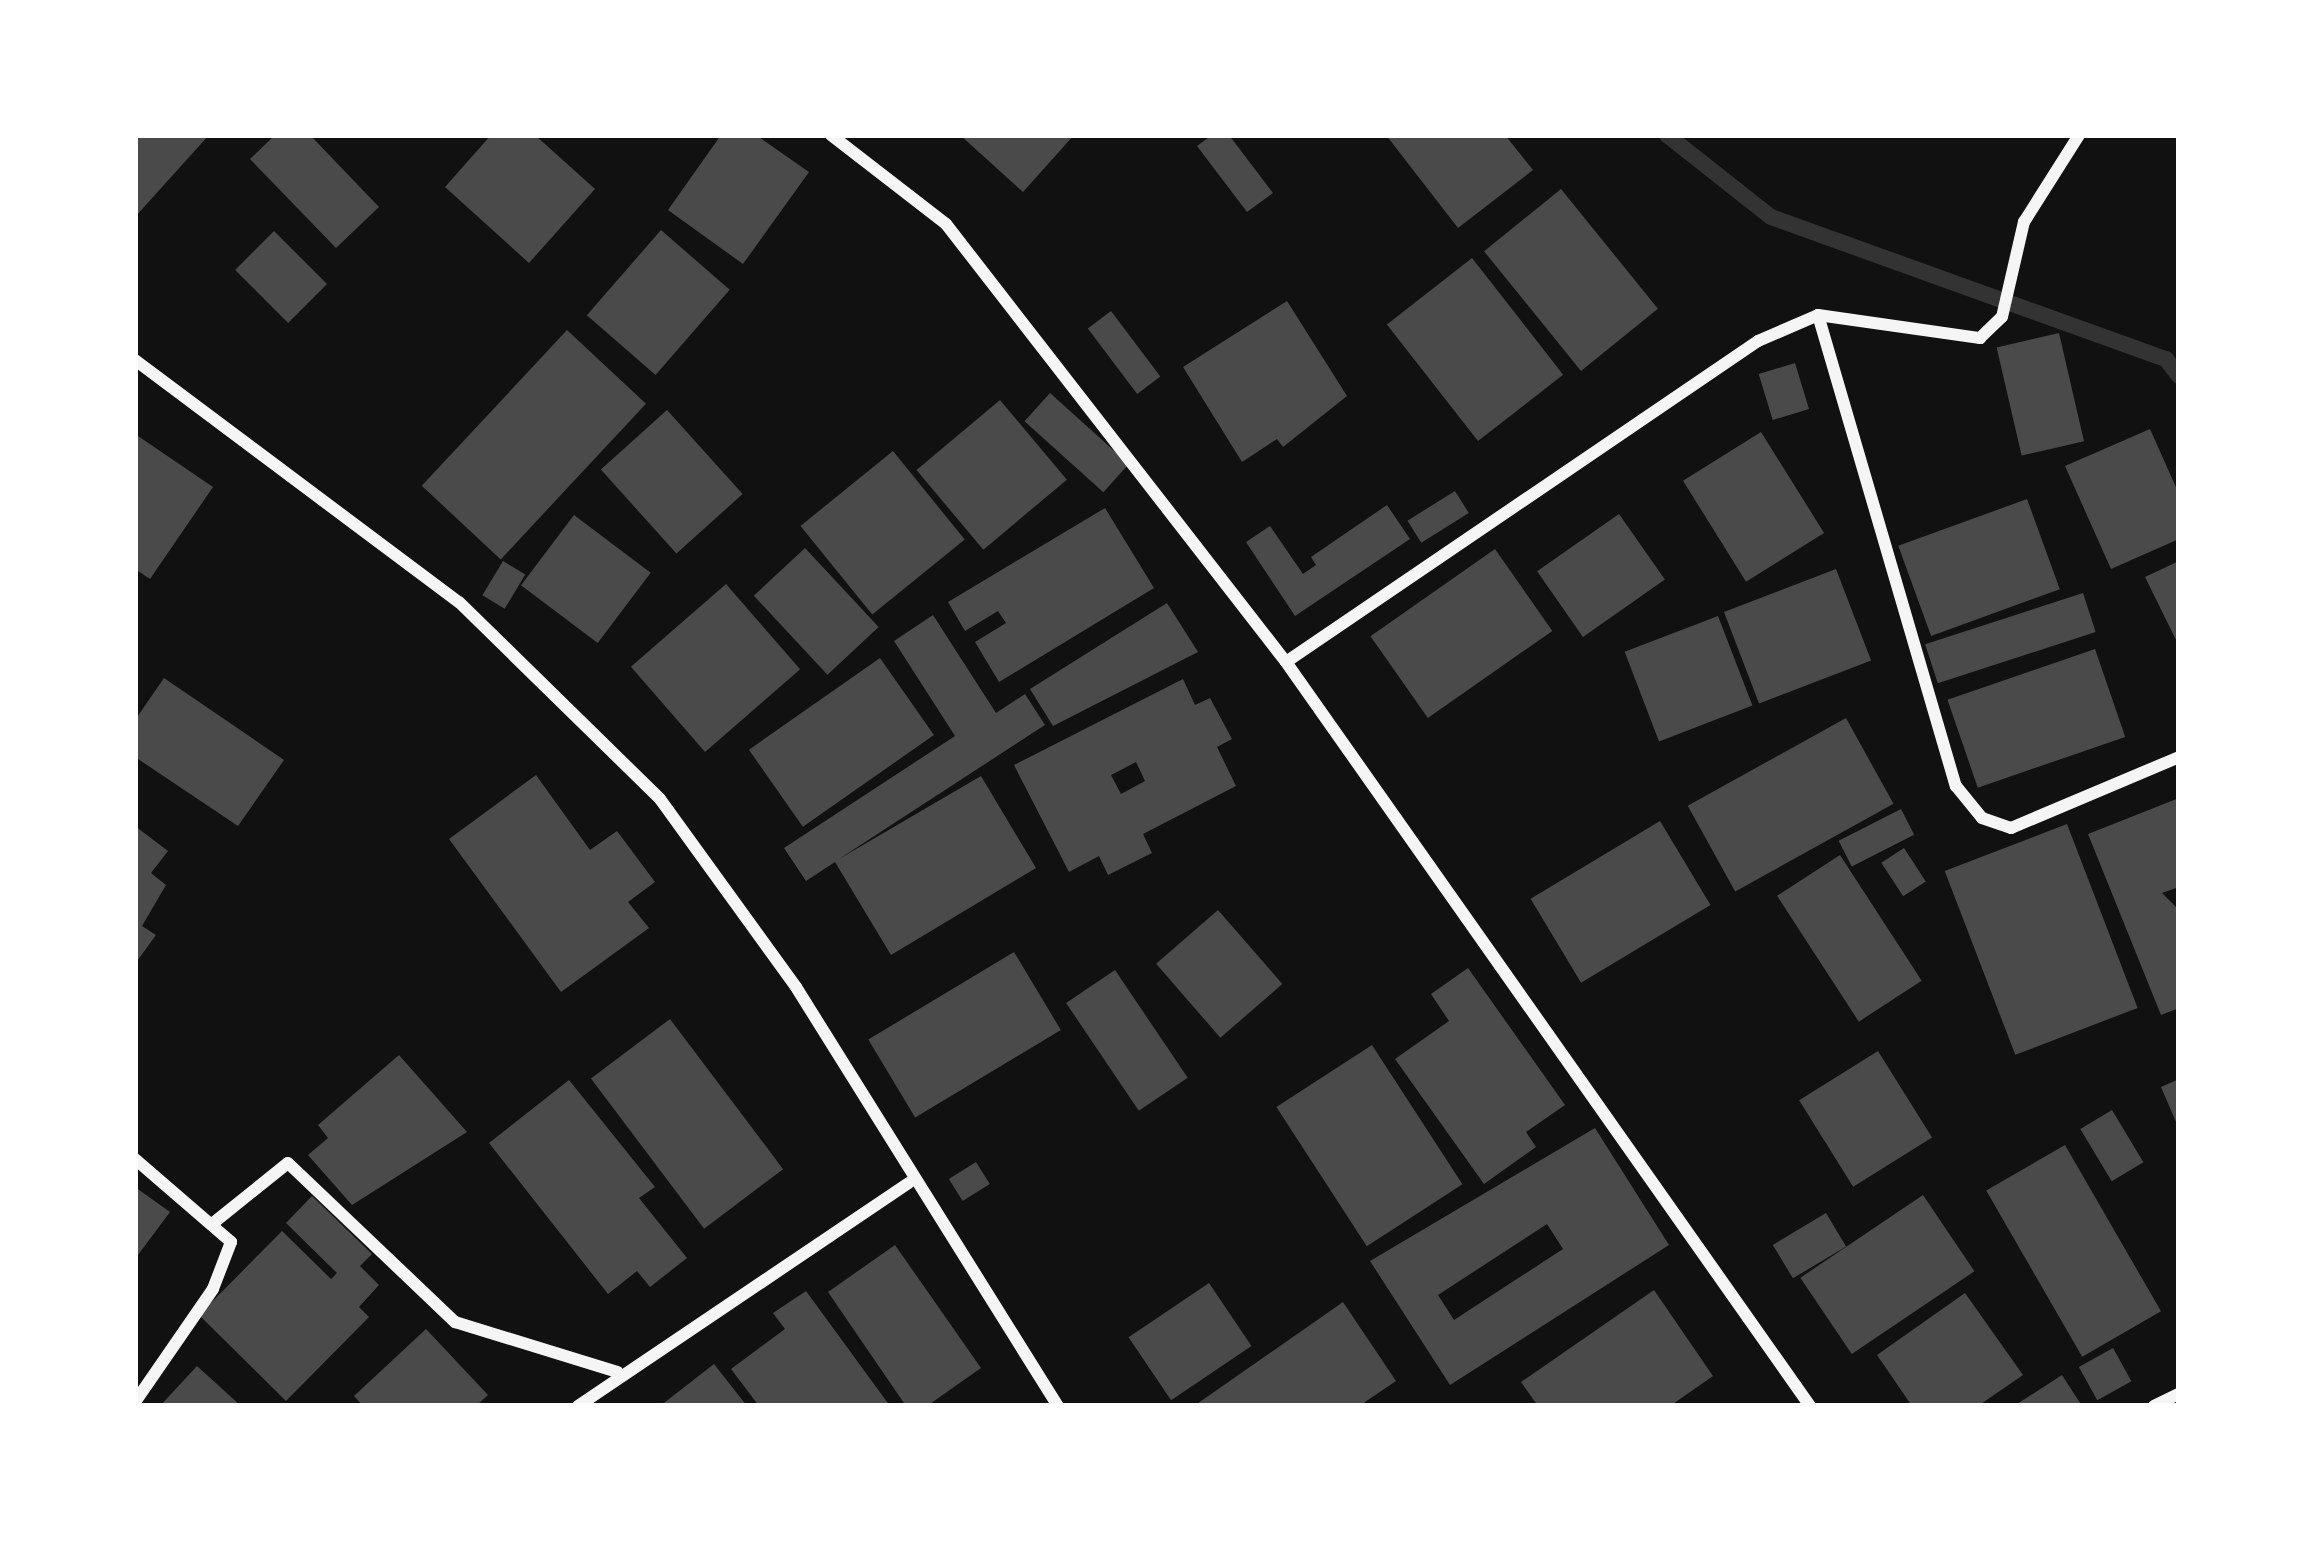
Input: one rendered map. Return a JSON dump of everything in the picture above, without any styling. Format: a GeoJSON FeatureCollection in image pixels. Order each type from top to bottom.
{"type":"FeatureCollection","features":[{"type":"Feature","properties":{"kind":"street"},"geometry":{"type":"LineString","coordinates":[[831,135],[946,224],[1286,662],[1810,1406]]}},
{"type":"Feature","properties":{"kind":"street"},"geometry":{"type":"LineString","coordinates":[[1286,662],[1758,341],[1818,315],[1980,338],[2002,316],[2024,222],[2079,135]]}},
{"type":"Feature","properties":{"kind":"street"},"geometry":{"type":"LineString","coordinates":[[1818,315],[1957,786],[1982,818],[2011,828],[2179,757]]}},
{"type":"Feature","properties":{"kind":"street"},"geometry":{"type":"LineString","coordinates":[[135,360],[459,602],[660,800],[796,987],[909,1183],[1058,1406]]}},
{"type":"Feature","properties":{"kind":"street"},"geometry":{"type":"LineString","coordinates":[[135,1159],[231,1242],[214,1289],[135,1402]]}},
{"type":"Feature","properties":{"kind":"street"},"geometry":{"type":"LineString","coordinates":[[212,1224],[287,1163],[455,1322],[618,1372]]}},
{"type":"Feature","properties":{"kind":"street"},"geometry":{"type":"LineString","coordinates":[[578,1406],[618,1372],[909,1183]]}},
{"type":"Feature","properties":{"kind":"street"},"geometry":{"type":"LineString","coordinates":[[2154,1406],[2179,1394]]}},
{"type":"Feature","properties":{"kind":"building"},"geometry":{"type":"Polygon","coordinates":[[[135,135],[209,135],[135,217],[135,135]]]}},
{"type":"Feature","properties":{"kind":"building"},"geometry":{"type":"Polygon","coordinates":[[[275,135],[310,135],[379,207],[336,248],[250,159],[275,135]]]}},
{"type":"Feature","properties":{"kind":"building"},"geometry":{"type":"Polygon","coordinates":[[[491,135],[535,135],[595,189],[529,263],[445,187],[491,135]]]}},
{"type":"Feature","properties":{"kind":"building"},"geometry":{"type":"Polygon","coordinates":[[[721,135],[756,135],[809,172],[743,264],[668,210],[721,135]]]}},
{"type":"Feature","properties":{"kind":"building"},"geometry":{"type":"Polygon","coordinates":[[[960,135],[1074,135],[1023,192],[960,135]]]}},
{"type":"Feature","properties":{"kind":"building"},"geometry":{"type":"Polygon","coordinates":[[[1212,135],[1229,135],[1273,193],[1247,212],[1197,146],[1212,135]]]}},
{"type":"Feature","properties":{"kind":"building"},"geometry":{"type":"Polygon","coordinates":[[[1386,135],[1505,135],[1533,170],[1458,228],[1386,135]]]}},
{"type":"Feature","properties":{"kind":"building"},"geometry":{"type":"Polygon","coordinates":[[[1561,189],[1658,309],[1581,371],[1484,251],[1561,189]]]}},
{"type":"Feature","properties":{"kind":"building"},"geometry":{"type":"Polygon","coordinates":[[[661,230],[730,290],[656,375],[587,315],[661,230]]]}},
{"type":"Feature","properties":{"kind":"building"},"geometry":{"type":"Polygon","coordinates":[[[274,231],[327,284],[288,323],[235,270],[274,231]]]}},
{"type":"Feature","properties":{"kind":"building"},"geometry":{"type":"Polygon","coordinates":[[[1472,258],[1563,375],[1478,441],[1387,324],[1472,258]]]}},
{"type":"Feature","properties":{"kind":"building"},"geometry":{"type":"Polygon","coordinates":[[[1287,301],[1347,396],[1283,447],[1277,439],[1242,462],[1183,367],[1287,301]]]}},
{"type":"Feature","properties":{"kind":"building"},"geometry":{"type":"Polygon","coordinates":[[[1111,311],[1160,376],[1137,394],[1088,328],[1111,311]]]}},
{"type":"Feature","properties":{"kind":"building"},"geometry":{"type":"Polygon","coordinates":[[[567,330],[646,404],[501,559],[422,486],[567,330]]]}},
{"type":"Feature","properties":{"kind":"building"},"geometry":{"type":"Polygon","coordinates":[[[2059,333],[2084,441],[2022,456],[1997,347],[2059,333]]]}},
{"type":"Feature","properties":{"kind":"building"},"geometry":{"type":"Polygon","coordinates":[[[1795,363],[1809,409],[1773,420],[1759,374],[1795,363]]]}},
{"type":"Feature","properties":{"kind":"building"},"geometry":{"type":"Polygon","coordinates":[[[1050,393],[1129,464],[1103,492],[1025,421],[1050,393]]]}},
{"type":"Feature","properties":{"kind":"building"},"geometry":{"type":"Polygon","coordinates":[[[1000,400],[1067,480],[983,550],[917,470],[1000,400]]]}},
{"type":"Feature","properties":{"kind":"building"},"geometry":{"type":"Polygon","coordinates":[[[667,410],[743,494],[676,554],[601,470],[667,410]]]}},
{"type":"Feature","properties":{"kind":"building"},"geometry":{"type":"Polygon","coordinates":[[[2150,429],[2179,494],[2179,539],[2111,569],[2065,466],[2150,429]]]}},
{"type":"Feature","properties":{"kind":"building"},"geometry":{"type":"Polygon","coordinates":[[[1761,432],[1824,533],[1746,582],[1683,481],[1761,432]]]}},
{"type":"Feature","properties":{"kind":"building"},"geometry":{"type":"Polygon","coordinates":[[[135,434],[213,487],[150,579],[135,569],[135,434]]]}},
{"type":"Feature","properties":{"kind":"building"},"geometry":{"type":"Polygon","coordinates":[[[893,451],[965,540],[872,614],[801,526],[893,451]]]}},
{"type":"Feature","properties":{"kind":"building"},"geometry":{"type":"Polygon","coordinates":[[[1455,491],[1469,513],[1421,543],[1408,521],[1455,491]]]}},
{"type":"Feature","properties":{"kind":"building"},"geometry":{"type":"Polygon","coordinates":[[[2027,499],[2060,589],[1931,636],[1898,546],[2027,499]]]}},
{"type":"Feature","properties":{"kind":"building"},"geometry":{"type":"Polygon","coordinates":[[[1387,505],[1410,539],[1295,616],[1246,542],[1270,526],[1303,574],[1316,565],[1311,557],[1387,505]]]}},
{"type":"Feature","properties":{"kind":"building"},"geometry":{"type":"Polygon","coordinates":[[[1105,508],[1154,588],[999,682],[975,642],[1006,623],[998,611],[965,631],[948,602],[1105,508]]]}},
{"type":"Feature","properties":{"kind":"building"},"geometry":{"type":"Polygon","coordinates":[[[1619,514],[1665,580],[1583,637],[1537,571],[1619,514]]]}},
{"type":"Feature","properties":{"kind":"building"},"geometry":{"type":"Polygon","coordinates":[[[574,515],[651,573],[598,643],[521,585],[574,515]]]}},
{"type":"Feature","properties":{"kind":"building"},"geometry":{"type":"Polygon","coordinates":[[[805,548],[879,627],[827,675],[754,596],[805,548]]]}},
{"type":"Feature","properties":{"kind":"building"},"geometry":{"type":"Polygon","coordinates":[[[1495,549],[1552,631],[1428,718],[1370,636],[1495,549]]]}},
{"type":"Feature","properties":{"kind":"building"},"geometry":{"type":"Polygon","coordinates":[[[503,561],[525,574],[505,609],[482,595],[503,561]]]}},
{"type":"Feature","properties":{"kind":"building"},"geometry":{"type":"Polygon","coordinates":[[[2179,561],[2179,646],[2145,577],[2179,561]]]}},
{"type":"Feature","properties":{"kind":"building"},"geometry":{"type":"Polygon","coordinates":[[[1836,569],[1871,660],[1759,703],[1724,612],[1836,569]]]}},
{"type":"Feature","properties":{"kind":"building"},"geometry":{"type":"Polygon","coordinates":[[[726,584],[800,669],[705,752],[631,667],[726,584]]]}},
{"type":"Feature","properties":{"kind":"building"},"geometry":{"type":"Polygon","coordinates":[[[2083,593],[2096,632],[1938,683],[1925,644],[2083,593]]]}},
{"type":"Feature","properties":{"kind":"building"},"geometry":{"type":"Polygon","coordinates":[[[1167,603],[1198,652],[1053,726],[1030,689],[1167,603]]]}},
{"type":"Feature","properties":{"kind":"building"},"geometry":{"type":"Polygon","coordinates":[[[933,615],[996,713],[1025,694],[1045,725],[839,859],[981,776],[1036,868],[891,955],[835,862],[806,881],[784,848],[955,736],[894,641],[933,615]]]}},
{"type":"Feature","properties":{"kind":"building"},"geometry":{"type":"Polygon","coordinates":[[[1718,616],[1752,706],[1659,741],[1625,652],[1718,616]]]}},
{"type":"Feature","properties":{"kind":"building"},"geometry":{"type":"Polygon","coordinates":[[[2095,649],[2125,737],[1978,788],[1947,700],[2095,649]]]}},
{"type":"Feature","properties":{"kind":"building"},"geometry":{"type":"Polygon","coordinates":[[[880,658],[934,735],[803,827],[749,750],[880,658]]]}},
{"type":"Feature","properties":{"kind":"building"},"geometry":{"type":"Polygon","coordinates":[[[164,678],[284,760],[238,826],[135,757],[135,720],[164,678]]]}},
{"type":"Feature","properties":{"kind":"building"},"geometry":{"type":"Polygon","coordinates":[[[1183,679],[1195,705],[1210,698],[1232,739],[1217,747],[1236,786],[1143,834],[1152,853],[1108,875],[1099,856],[1069,872],[1014,765],[1183,679]],[[1136,762],[1111,775],[1121,794],[1145,781],[1136,762]]]}},
{"type":"Feature","properties":{"kind":"building"},"geometry":{"type":"Polygon","coordinates":[[[1846,718],[1894,804],[1735,891],[1688,806],[1846,718]]]}},
{"type":"Feature","properties":{"kind":"building"},"geometry":{"type":"Polygon","coordinates":[[[536,775],[590,850],[617,831],[655,882],[628,902],[649,928],[561,992],[449,839],[536,775]]]}},
{"type":"Feature","properties":{"kind":"building"},"geometry":{"type":"Polygon","coordinates":[[[2179,798],[2179,887],[2162,893],[2179,910],[2179,1008],[2161,1015],[2088,834],[2179,798]]]}},
{"type":"Feature","properties":{"kind":"building"},"geometry":{"type":"Polygon","coordinates":[[[1901,809],[1914,835],[1852,867],[1839,841],[1901,809]]]}},
{"type":"Feature","properties":{"kind":"building"},"geometry":{"type":"Polygon","coordinates":[[[1660,821],[1710,905],[1581,983],[1531,899],[1660,821]]]}},
{"type":"Feature","properties":{"kind":"building"},"geometry":{"type":"Polygon","coordinates":[[[2067,824],[2138,1008],[2015,1055],[1945,871],[2067,824]]]}},
{"type":"Feature","properties":{"kind":"building"},"geometry":{"type":"Polygon","coordinates":[[[135,826],[168,851],[151,873],[166,885],[142,926],[156,935],[135,964],[135,826]]]}},
{"type":"Feature","properties":{"kind":"building"},"geometry":{"type":"Polygon","coordinates":[[[1904,848],[1926,882],[1903,896],[1881,863],[1904,848]]]}},
{"type":"Feature","properties":{"kind":"building"},"geometry":{"type":"Polygon","coordinates":[[[1840,855],[1922,981],[1859,1022],[1777,896],[1840,855]]]}},
{"type":"Feature","properties":{"kind":"building"},"geometry":{"type":"Polygon","coordinates":[[[1218,910],[1282,984],[1220,1038],[1156,964],[1218,910]]]}},
{"type":"Feature","properties":{"kind":"building"},"geometry":{"type":"Polygon","coordinates":[[[1014,952],[1061,1030],[915,1118],[868,1040],[1014,952]]]}},
{"type":"Feature","properties":{"kind":"building"},"geometry":{"type":"Polygon","coordinates":[[[1468,968],[1565,1105],[1526,1132],[1536,1147],[1484,1184],[1395,1059],[1449,1021],[1431,994],[1468,968]]]}},
{"type":"Feature","properties":{"kind":"building"},"geometry":{"type":"Polygon","coordinates":[[[1115,970],[1188,1078],[1139,1111],[1066,1003],[1115,970]]]}},
{"type":"Feature","properties":{"kind":"building"},"geometry":{"type":"Polygon","coordinates":[[[670,1019],[783,1169],[704,1229],[591,1079],[670,1019]]]}},
{"type":"Feature","properties":{"kind":"building"},"geometry":{"type":"Polygon","coordinates":[[[1372,1045],[1462,1184],[1367,1246],[1276,1107],[1372,1045]]]}},
{"type":"Feature","properties":{"kind":"building"},"geometry":{"type":"Polygon","coordinates":[[[1878,1051],[1932,1138],[1853,1187],[1799,1100],[1878,1051]]]}},
{"type":"Feature","properties":{"kind":"building"},"geometry":{"type":"Polygon","coordinates":[[[399,1055],[467,1132],[352,1205],[308,1155],[328,1138],[318,1125],[399,1055]]]}},
{"type":"Feature","properties":{"kind":"building"},"geometry":{"type":"Polygon","coordinates":[[[2179,1079],[2179,1129],[2161,1087],[2179,1079]]]}},
{"type":"Feature","properties":{"kind":"building"},"geometry":{"type":"Polygon","coordinates":[[[569,1080],[655,1187],[639,1198],[687,1258],[650,1287],[637,1271],[608,1294],[489,1143],[569,1080]]]}},
{"type":"Feature","properties":{"kind":"building"},"geometry":{"type":"Polygon","coordinates":[[[2112,1110],[2143,1162],[2112,1181],[2080,1129],[2112,1110]]]}},
{"type":"Feature","properties":{"kind":"building"},"geometry":{"type":"Polygon","coordinates":[[[1595,1128],[1669,1245],[1450,1385],[1370,1261],[1595,1128]],[[1547,1224],[1438,1295],[1454,1320],[1563,1249],[1547,1224]]]}},
{"type":"Feature","properties":{"kind":"building"},"geometry":{"type":"Polygon","coordinates":[[[2065,1145],[2161,1311],[2082,1357],[1986,1190],[2065,1145]]]}},
{"type":"Feature","properties":{"kind":"building"},"geometry":{"type":"Polygon","coordinates":[[[976,1162],[990,1184],[963,1201],[949,1179],[976,1162]]]}},
{"type":"Feature","properties":{"kind":"building"},"geometry":{"type":"Polygon","coordinates":[[[135,1187],[170,1212],[135,1259],[135,1187]]]}},
{"type":"Feature","properties":{"kind":"building"},"geometry":{"type":"Polygon","coordinates":[[[1923,1195],[1974,1271],[1852,1354],[1800,1278],[1923,1195]]]}},
{"type":"Feature","properties":{"kind":"building"},"geometry":{"type":"Polygon","coordinates":[[[312,1196],[372,1254],[360,1266],[379,1285],[359,1307],[369,1317],[286,1401],[199,1315],[282,1231],[331,1279],[337,1273],[286,1223],[312,1196]]]}},
{"type":"Feature","properties":{"kind":"building"},"geometry":{"type":"Polygon","coordinates":[[[1826,1213],[1846,1246],[1793,1278],[1773,1245],[1826,1213]]]}},
{"type":"Feature","properties":{"kind":"building"},"geometry":{"type":"Polygon","coordinates":[[[895,1245],[981,1368],[927,1406],[906,1406],[828,1292],[895,1245]]]}},
{"type":"Feature","properties":{"kind":"building"},"geometry":{"type":"Polygon","coordinates":[[[1209,1283],[1251,1346],[1171,1400],[1129,1337],[1209,1283]]]}},
{"type":"Feature","properties":{"kind":"building"},"geometry":{"type":"Polygon","coordinates":[[[1654,1290],[1713,1376],[1670,1406],[1538,1406],[1521,1382],[1654,1290]]]}},
{"type":"Feature","properties":{"kind":"building"},"geometry":{"type":"Polygon","coordinates":[[[806,1291],[890,1406],[759,1406],[731,1369],[785,1329],[773,1313],[806,1291]]]}},
{"type":"Feature","properties":{"kind":"building"},"geometry":{"type":"Polygon","coordinates":[[[1965,1293],[2023,1375],[1978,1406],[1912,1406],[1877,1355],[1965,1293]]]}},
{"type":"Feature","properties":{"kind":"building"},"geometry":{"type":"Polygon","coordinates":[[[1343,1302],[1396,1381],[1359,1406],[1194,1406],[1343,1302]]]}},
{"type":"Feature","properties":{"kind":"building"},"geometry":{"type":"Polygon","coordinates":[[[426,1329],[488,1395],[476,1406],[363,1406],[354,1396],[426,1329]]]}},
{"type":"Feature","properties":{"kind":"building"},"geometry":{"type":"Polygon","coordinates":[[[2113,1348],[2131,1381],[2097,1400],[2079,1367],[2113,1348]]]}},
{"type":"Feature","properties":{"kind":"building"},"geometry":{"type":"Polygon","coordinates":[[[714,1364],[747,1406],[660,1406],[714,1364]]]}},
{"type":"Feature","properties":{"kind":"building"},"geometry":{"type":"Polygon","coordinates":[[[197,1366],[241,1406],[160,1406],[197,1366]]]}},
{"type":"Feature","properties":{"kind":"building"},"geometry":{"type":"Polygon","coordinates":[[[2062,1375],[2082,1406],[2014,1406],[2062,1375]]]}},
{"type":"Feature","properties":{"kind":"waterway"},"geometry":{"type":"LineString","coordinates":[[1667,135],[1771,217],[2166,359],[2179,376]]}}]}
